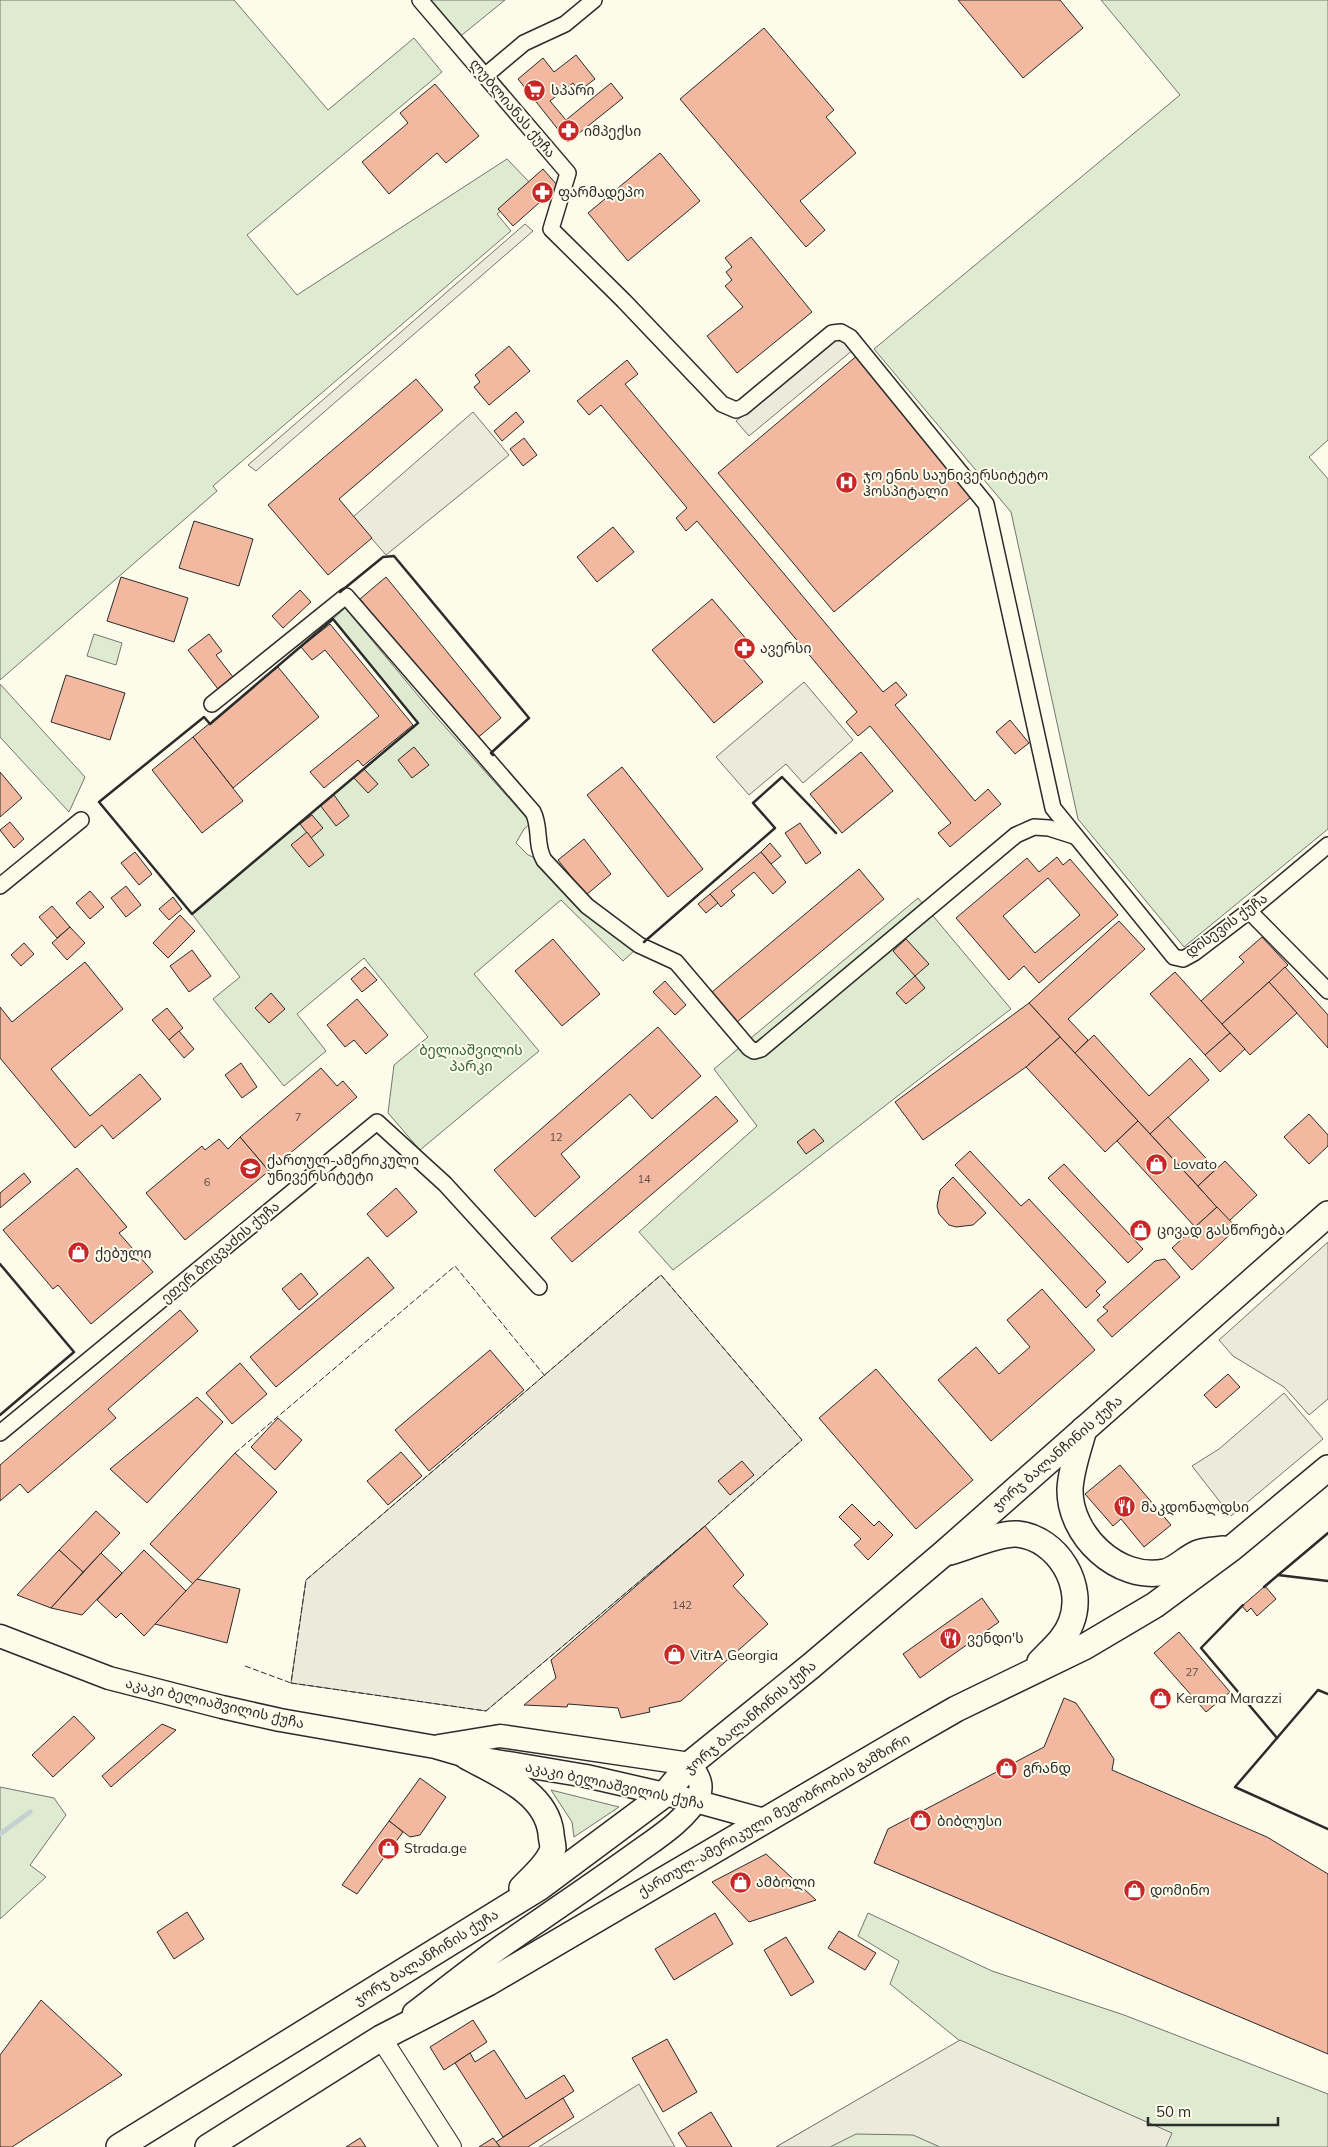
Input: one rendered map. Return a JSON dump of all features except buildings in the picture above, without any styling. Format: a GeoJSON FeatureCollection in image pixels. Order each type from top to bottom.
{"type":"FeatureCollection","features":[{"type":"Feature","properties":{"kind":"main road","name":"ჯორჯ ბალანჩინის ქუჩა"},"geometry":{"type":"LineString","coordinates":[[119,2147],[567,1869],[665,1794],[690,1764],[811,1666],[943,1554],[1328,1214]]}},
{"type":"Feature","properties":{"kind":"main road"},"geometry":{"type":"LineString","coordinates":[[1084,1429],[1072,1475],[1072,1506],[1085,1533],[1110,1561],[1122,1568],[1141,1573],[1166,1572],[1198,1552],[1232,1548]]}},
{"type":"Feature","properties":{"kind":"main road","name":"ქართულ-ამერიკული მეგობრობის გამზირი"},"geometry":{"type":"LineString","coordinates":[[208,2147],[381,2038],[488,1983],[764,1820],[956,1710],[1084,1647],[1155,1605],[1232,1548],[1328,1468]]}},
{"type":"Feature","properties":{"kind":"main road"},"geometry":{"type":"LineString","coordinates":[[943,1554],[1016,1534],[1030,1537],[1048,1547],[1058,1557],[1073,1581],[1076,1606],[1064,1637],[1030,1673]]}},
{"type":"Feature","properties":{"kind":"main road","name":"აკაკი ბელიაშვილის ქუჩა"},"geometry":{"type":"LineString","coordinates":[[0,1636],[109,1678],[280,1720],[436,1747],[466,1756],[586,1776],[695,1801],[764,1820]]}},
{"type":"Feature","properties":{"kind":"main road","name":"აკაკი ბელიაშვილის ქუჩა"},"geometry":{"type":"LineString","coordinates":[[436,1747],[500,1736],[690,1764]]}},
{"type":"Feature","properties":{"kind":"main road"},"geometry":{"type":"LineString","coordinates":[[466,1756],[522,1788],[543,1811],[550,1825],[553,1848],[547,1860],[501,1911]]}},
{"type":"Feature","properties":{"kind":"main road"},"geometry":{"type":"LineString","coordinates":[[381,2038],[503,1946],[594,1884],[678,1821],[700,1793],[701,1785],[690,1764]]}},
{"type":"Feature","properties":{"kind":"street","name":"ლუბლიანას ქუჩა"},"geometry":{"type":"LineString","coordinates":[[420,0],[568,172],[551,229],[624,301],[722,404],[736,410],[743,407],[832,333],[842,332],[850,337],[986,504],[1053,808],[1074,836]]}},
{"type":"Feature","properties":{"kind":"street"},"geometry":{"type":"LineString","coordinates":[[486,75],[524,44],[565,24],[594,0]]}},
{"type":"Feature","properties":{"kind":"street"},"geometry":{"type":"LineString","coordinates":[[212,704],[346,596],[533,812],[538,827],[539,852],[544,860],[587,906],[640,945],[676,962],[749,1048],[754,1051],[761,1049],[1016,835],[1034,827],[1049,828],[1074,836]]}},
{"type":"Feature","properties":{"kind":"street"},"geometry":{"type":"LineString","coordinates":[[0,886],[82,820]]}},
{"type":"Feature","properties":{"kind":"street","name":"დისევის ქუჩა"},"geometry":{"type":"LineString","coordinates":[[1074,836],[1174,957],[1183,959],[1194,953],[1249,911],[1328,845]]}},
{"type":"Feature","properties":{"kind":"street"},"geometry":{"type":"LineString","coordinates":[[1249,911],[1328,991]]}},
{"type":"Feature","properties":{"kind":"street","name":"ეთერ ბოცვაძის ქუჩა"},"geometry":{"type":"LineString","coordinates":[[0,1433],[377,1122],[445,1184],[539,1287]]}},
{"type":"Feature","properties":{"kind":"street"},"geometry":{"type":"LineString","coordinates":[[381,2038],[452,2147]]}},
{"type":"Feature","properties":{"kind":"green space"},"geometry":{"type":"Polygon","coordinates":[[[0,0],[234,0],[328,110],[414,38],[442,72],[247,235],[297,295],[507,159],[533,186],[497,214],[511,231],[213,486],[217,491],[0,680],[0,0]]]}},
{"type":"Feature","properties":{"kind":"green space"},"geometry":{"type":"Polygon","coordinates":[[[425,0],[505,0],[457,39],[425,0]]]}},
{"type":"Feature","properties":{"kind":"green space"},"geometry":{"type":"Polygon","coordinates":[[[1101,0],[1328,0],[1328,440],[1309,457],[1328,479],[1328,829],[1184,947],[1078,819],[1011,512],[874,349],[1180,95],[1101,0]]]}},
{"type":"Feature","properties":{"kind":"green space","name":"ბელიაშვილის პარკი"},"geometry":{"type":"Polygon","coordinates":[[[345,608],[431,711],[531,823],[524,829],[516,843],[528,855],[536,858],[635,950],[623,961],[561,900],[474,974],[539,1051],[420,1150],[388,1113],[394,1065],[428,1037],[364,958],[297,1014],[326,1051],[284,1086],[213,999],[240,977],[192,914],[418,723],[333,619],[345,608]]]}},
{"type":"Feature","properties":{"kind":"green space"},"geometry":{"type":"Polygon","coordinates":[[[94,634],[122,643],[116,665],[87,656],[94,634]]]}},
{"type":"Feature","properties":{"kind":"green space"},"geometry":{"type":"Polygon","coordinates":[[[0,684],[85,777],[69,812],[0,737],[0,684]]]}},
{"type":"Feature","properties":{"kind":"green space"},"geometry":{"type":"Polygon","coordinates":[[[918,898],[1011,1009],[673,1270],[639,1232],[757,1126],[714,1069],[918,898]]]}},
{"type":"Feature","properties":{"kind":"green space"},"geometry":{"type":"Polygon","coordinates":[[[0,1787],[54,1798],[66,1815],[30,1865],[46,1877],[0,1919],[0,1787]]]}},
{"type":"Feature","properties":{"kind":"green space"},"geometry":{"type":"Polygon","coordinates":[[[551,1790],[619,1807],[574,1837],[572,1822],[551,1790]]]}},
{"type":"Feature","properties":{"kind":"green space"},"geometry":{"type":"Polygon","coordinates":[[[868,1913],[992,1971],[1124,2015],[1328,2094],[1328,2147],[776,2147],[960,2041],[890,1984],[899,1961],[858,1936],[868,1913]]]}},
{"type":"Feature","properties":{"kind":"shaded area"},"geometry":{"type":"Polygon","coordinates":[[[525,224],[533,231],[256,471],[248,465],[525,224]]]}},
{"type":"Feature","properties":{"kind":"shaded area"},"geometry":{"type":"Polygon","coordinates":[[[841,333],[854,349],[749,436],[736,421],[841,333]]]}},
{"type":"Feature","properties":{"kind":"shaded area"},"geometry":{"type":"Polygon","coordinates":[[[473,412],[509,455],[386,555],[353,517],[473,412]]]}},
{"type":"Feature","properties":{"kind":"shaded area"},"geometry":{"type":"Polygon","coordinates":[[[804,682],[853,740],[803,783],[786,764],[749,795],[716,757],[804,682]]]}},
{"type":"Feature","properties":{"kind":"shaded area"},"geometry":{"type":"Polygon","coordinates":[[[1328,1242],[1328,1399],[1309,1415],[1284,1387],[1233,1356],[1219,1340],[1328,1242]]]}},
{"type":"Feature","properties":{"kind":"shaded area"},"geometry":{"type":"Polygon","coordinates":[[[661,1275],[802,1440],[705,1526],[486,1711],[291,1683],[306,1580],[661,1275]]]}},
{"type":"Feature","properties":{"kind":"shaded area"},"geometry":{"type":"Polygon","coordinates":[[[1284,1393],[1323,1439],[1231,1516],[1192,1466],[1219,1449],[1284,1393]]]}},
{"type":"Feature","properties":{"kind":"shaded area"},"geometry":{"type":"Polygon","coordinates":[[[960,2040],[1172,2133],[1166,2147],[940,2147],[913,2135],[856,2134],[830,2147],[776,2147],[960,2040]]]}},
{"type":"Feature","properties":{"kind":"shaded area"},"geometry":{"type":"Polygon","coordinates":[[[639,2084],[675,2147],[539,2147],[639,2084]]]}},
{"type":"Feature","properties":{"kind":"waterway"},"geometry":{"type":"LineString","coordinates":[[0,1834],[30,1812]]}},
{"type":"Feature","properties":{"kind":"fence"},"geometry":{"type":"LineString","coordinates":[[235,1453],[455,1266],[545,1376]]}},
{"type":"Feature","properties":{"kind":"fence"},"geometry":{"type":"LineString","coordinates":[[661,1275],[802,1440],[705,1526],[486,1711],[291,1683],[306,1580],[661,1275]]}},
{"type":"Feature","properties":{"kind":"fence"},"geometry":{"type":"LineString","coordinates":[[245,1666],[291,1683]]}},
{"type":"Feature","properties":{"kind":"wall"},"geometry":{"type":"LineString","coordinates":[[340,592],[383,557],[394,556],[529,718],[491,753],[493,755]]}},
{"type":"Feature","properties":{"kind":"wall"},"geometry":{"type":"LineString","coordinates":[[333,619],[418,723],[192,914],[99,802],[204,717],[210,724],[333,619]]}},
{"type":"Feature","properties":{"kind":"wall"},"geometry":{"type":"LineString","coordinates":[[644,942],[775,828],[753,803],[782,777],[836,833]]}},
{"type":"Feature","properties":{"kind":"wall"},"geometry":{"type":"LineString","coordinates":[[0,1264],[74,1352],[0,1415]]}},
{"type":"Feature","properties":{"kind":"wall"},"geometry":{"type":"LineString","coordinates":[[1264,1587],[1328,1533]]}},
{"type":"Feature","properties":{"kind":"wall"},"geometry":{"type":"LineString","coordinates":[[1278,1575],[1328,1581]]}},
{"type":"Feature","properties":{"kind":"wall"},"geometry":{"type":"LineString","coordinates":[[1243,1605],[1201,1648],[1277,1738],[1235,1787],[1328,1829]]}},
{"type":"Feature","properties":{"kind":"wall"},"geometry":{"type":"LineString","coordinates":[[1277,1738],[1318,1690],[1328,1694]]}},
{"type":"Feature","properties":{"kind":"place","name":"სპარი"},"geometry":{"type":"Point","coordinates":[535,90]}},
{"type":"Feature","properties":{"kind":"place","name":"იმპექსი"},"geometry":{"type":"Point","coordinates":[568,131]}},
{"type":"Feature","properties":{"kind":"place","name":"ფარმადეპო"},"geometry":{"type":"Point","coordinates":[542,192]}},
{"type":"Feature","properties":{"kind":"place","name":"ჯო ენის საუნივერსიტეტო ჰოსპიტალი"},"geometry":{"type":"Point","coordinates":[847,483]}},
{"type":"Feature","properties":{"kind":"place","name":"ავერსი"},"geometry":{"type":"Point","coordinates":[744,648]}},
{"type":"Feature","properties":{"kind":"place","name":"Lovato"},"geometry":{"type":"Point","coordinates":[1157,1164]}},
{"type":"Feature","properties":{"kind":"place","name":"ქართულ-ამერიკული უნივერსიტეტი"},"geometry":{"type":"Point","coordinates":[251,1168]}},
{"type":"Feature","properties":{"kind":"place","name":"ცივად გასწორება"},"geometry":{"type":"Point","coordinates":[1141,1230]}},
{"type":"Feature","properties":{"kind":"place","name":"ქებული"},"geometry":{"type":"Point","coordinates":[79,1253]}},
{"type":"Feature","properties":{"kind":"place","name":"მაკდონალდსი"},"geometry":{"type":"Point","coordinates":[1125,1507]}},
{"type":"Feature","properties":{"kind":"place","name":"ვენდი'ს"},"geometry":{"type":"Point","coordinates":[951,1638]}},
{"type":"Feature","properties":{"kind":"place","name":"VitrA Georgia"},"geometry":{"type":"Point","coordinates":[674,1655]}},
{"type":"Feature","properties":{"kind":"place","name":"Kerama Marazzi"},"geometry":{"type":"Point","coordinates":[1160,1698]}},
{"type":"Feature","properties":{"kind":"place","name":"გრანდ"},"geometry":{"type":"Point","coordinates":[1007,1768]}},
{"type":"Feature","properties":{"kind":"place","name":"ბიბლუსი"},"geometry":{"type":"Point","coordinates":[921,1821]}},
{"type":"Feature","properties":{"kind":"place","name":"Strada.ge"},"geometry":{"type":"Point","coordinates":[388,1848]}},
{"type":"Feature","properties":{"kind":"place","name":"ამბოლი"},"geometry":{"type":"Point","coordinates":[740,1882]}},
{"type":"Feature","properties":{"kind":"place","name":"დომინო"},"geometry":{"type":"Point","coordinates":[1134,1890]}}]}
